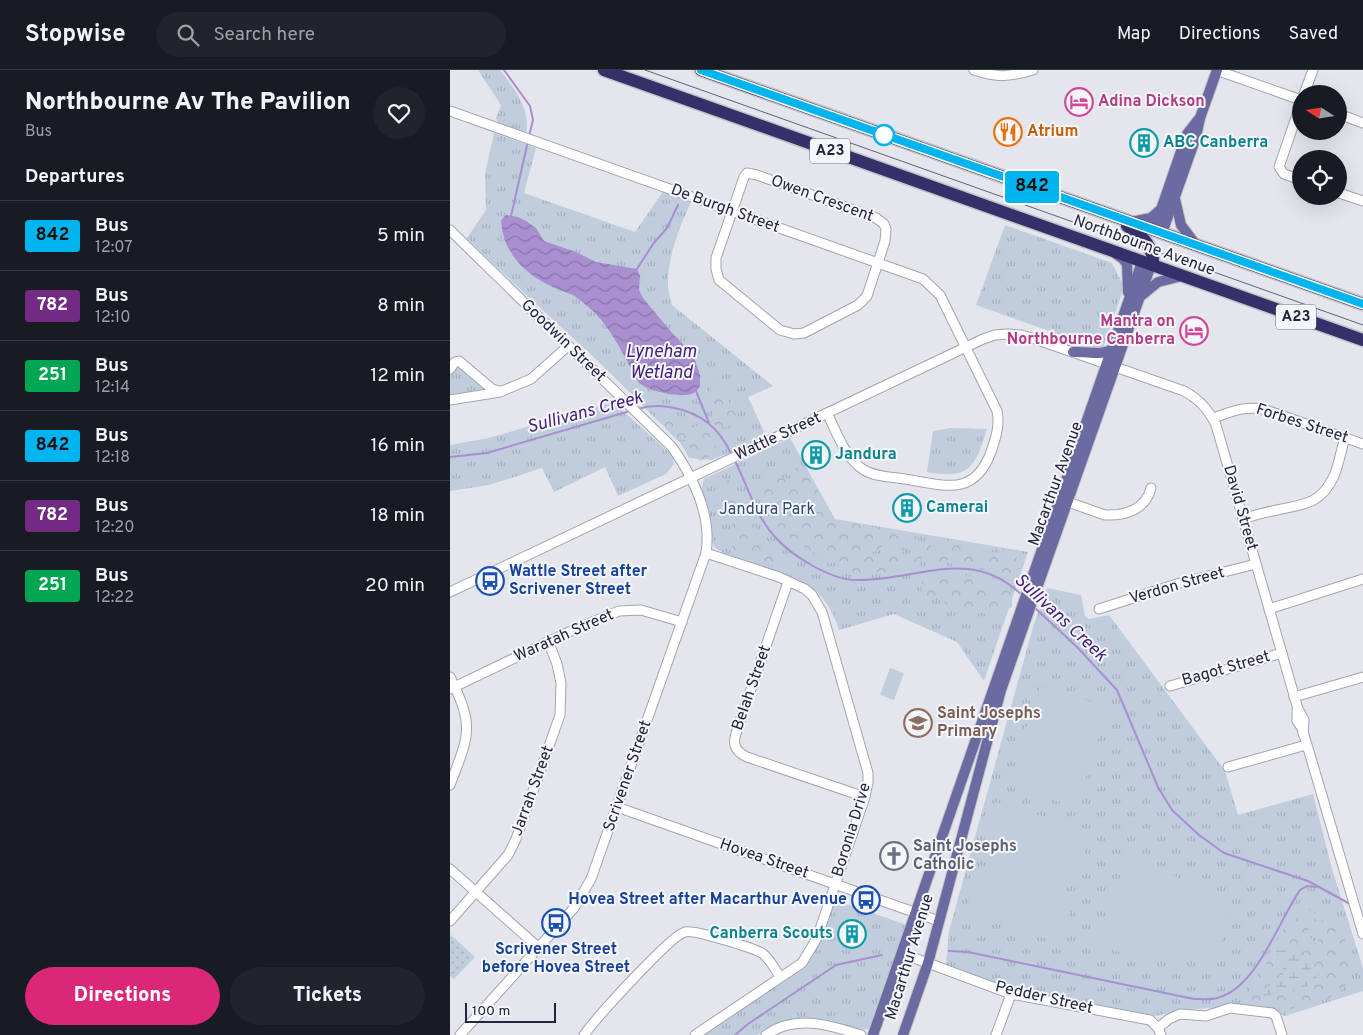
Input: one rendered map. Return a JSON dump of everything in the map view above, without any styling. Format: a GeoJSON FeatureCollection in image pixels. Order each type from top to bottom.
{"type":"FeatureCollection","features":[{"type":"Feature","properties":{"kind":"highway","name":"Northbourne Avenue"},"geometry":{"type":"LineString","coordinates":[[604,70],[1363,340]]}},
{"type":"Feature","properties":{"kind":"highway","name":"Northbourne Avenue"},"geometry":{"type":"LineString","coordinates":[[701,70],[1363,304]]}},
{"type":"Feature","properties":{"kind":"highway"},"geometry":{"type":"LineString","coordinates":[[1108,214],[1138,233],[1149,244],[1152,252],[1149,263]]}},
{"type":"Feature","properties":{"kind":"highway"},"geometry":{"type":"LineString","coordinates":[[1149,244],[1158,232]]}},
{"type":"Feature","properties":{"kind":"highway","name":"Macarthur Avenue"},"geometry":{"type":"LineString","coordinates":[[1149,263],[1158,232]]}},
{"type":"Feature","properties":{"kind":"main road"},"geometry":{"type":"LineString","coordinates":[[1158,232],[1175,198],[1217,70]]}},
{"type":"Feature","properties":{"kind":"main road"},"geometry":{"type":"LineString","coordinates":[[1158,232],[1161,209],[1187,134],[1200,118]]}},
{"type":"Feature","properties":{"kind":"main road"},"geometry":{"type":"LineString","coordinates":[[1175,198],[1181,225],[1196,245]]}},
{"type":"Feature","properties":{"kind":"main road"},"geometry":{"type":"LineString","coordinates":[[1130,222],[1151,218],[1161,209]]}},
{"type":"Feature","properties":{"kind":"main road"},"geometry":{"type":"LineString","coordinates":[[1110,251],[1123,259],[1127,264],[1129,288],[1123,317]]}},
{"type":"Feature","properties":{"kind":"main road","name":"Macarthur Avenue"},"geometry":{"type":"LineString","coordinates":[[873,1035],[1063,500],[1112,365],[1140,297],[1149,263]]}},
{"type":"Feature","properties":{"kind":"main road","name":"Macarthur Avenue"},"geometry":{"type":"LineString","coordinates":[[1112,365],[1112,350],[1123,317],[1149,263]]}},
{"type":"Feature","properties":{"kind":"main road"},"geometry":{"type":"LineString","coordinates":[[1140,297],[1158,282],[1182,276]]}},
{"type":"Feature","properties":{"kind":"main road"},"geometry":{"type":"LineString","coordinates":[[1073,352],[1096,354],[1112,350]]}},
{"type":"Feature","properties":{"kind":"main road","name":"Macarthur Avenue"},"geometry":{"type":"LineString","coordinates":[[903,1035],[928,963],[940,921],[997,689]]}},
{"type":"Feature","properties":{"kind":"street"},"geometry":{"type":"LineString","coordinates":[[974,70],[992,76],[1013,76],[1032,70]]}},
{"type":"Feature","properties":{"kind":"street"},"geometry":{"type":"LineString","coordinates":[[1217,70],[1292,99]]}},
{"type":"Feature","properties":{"kind":"street"},"geometry":{"type":"LineString","coordinates":[[1307,85],[1313,70]]}},
{"type":"Feature","properties":{"kind":"street","name":"De Burgh Street"},"geometry":{"type":"LineString","coordinates":[[450,111],[923,279],[940,295],[966,347],[997,411],[998,432],[986,464],[977,475],[962,485],[946,486],[865,471],[848,455],[827,413]]}},
{"type":"Feature","properties":{"kind":"street"},"geometry":{"type":"LineString","coordinates":[[1348,117],[1363,122]]}},
{"type":"Feature","properties":{"kind":"street"},"geometry":{"type":"LineString","coordinates":[[1292,129],[1279,167],[1284,174],[1292,177]]}},
{"type":"Feature","properties":{"kind":"street","name":"Owen Crescent"},"geometry":{"type":"LineString","coordinates":[[747,173],[881,221],[886,229],[886,235],[867,296],[858,305],[804,333],[784,332],[776,327],[719,280],[716,258],[732,211],[747,173]]}},
{"type":"Feature","properties":{"kind":"street"},"geometry":{"type":"LineString","coordinates":[[1347,196],[1363,201]]}},
{"type":"Feature","properties":{"kind":"street","name":"Goodwin Street"},"geometry":{"type":"LineString","coordinates":[[450,230],[672,447],[690,478]]}},
{"type":"Feature","properties":{"kind":"street","name":"Wattle Street"},"geometry":{"type":"LineString","coordinates":[[450,592],[983,339],[995,335],[1020,335],[1112,365]]}},
{"type":"Feature","properties":{"kind":"street"},"geometry":{"type":"LineString","coordinates":[[450,400],[500,392],[531,379],[568,346]]}},
{"type":"Feature","properties":{"kind":"street"},"geometry":{"type":"LineString","coordinates":[[450,369],[455,362],[459,361],[492,389],[500,392]]}},
{"type":"Feature","properties":{"kind":"street","name":"David Street"},"geometry":{"type":"LineString","coordinates":[[1112,365],[1196,398],[1213,418],[1298,709],[1296,714],[1297,721],[1304,734],[1363,934]]}},
{"type":"Feature","properties":{"kind":"street","name":"Forbes Street"},"geometry":{"type":"LineString","coordinates":[[1213,418],[1250,407],[1263,409],[1363,444]]}},
{"type":"Feature","properties":{"kind":"street"},"geometry":{"type":"LineString","coordinates":[[1243,519],[1309,504],[1318,498],[1324,493],[1334,475],[1345,438]]}},
{"type":"Feature","properties":{"kind":"street","name":"Scrivener Street"},"geometry":{"type":"LineString","coordinates":[[460,1035],[574,908],[591,879],[706,553],[705,515],[690,478]]}},
{"type":"Feature","properties":{"kind":"street"},"geometry":{"type":"LineString","coordinates":[[1063,500],[1112,516],[1140,508],[1148,498],[1151,488]]}},
{"type":"Feature","properties":{"kind":"street","name":"Boronia Drive"},"geometry":{"type":"LineString","coordinates":[[695,1035],[802,963],[817,938],[865,797],[868,782],[868,773],[822,612],[810,592],[779,577],[706,553]]}},
{"type":"Feature","properties":{"kind":"street","name":"Verdon Street"},"geometry":{"type":"LineString","coordinates":[[1099,609],[1180,582],[1256,564]]}},
{"type":"Feature","properties":{"kind":"street"},"geometry":{"type":"LineString","coordinates":[[1269,609],[1363,579]]}},
{"type":"Feature","properties":{"kind":"street","name":"Belah Street"},"geometry":{"type":"LineString","coordinates":[[788,582],[740,721],[735,738],[735,748],[747,757],[865,797]]}},
{"type":"Feature","properties":{"kind":"street","name":"Waratah Street"},"geometry":{"type":"LineString","coordinates":[[452,688],[548,641],[607,615],[629,610],[641,610],[682,622]]}},
{"type":"Feature","properties":{"kind":"street","name":"Jarrah Street"},"geometry":{"type":"LineString","coordinates":[[450,921],[508,856],[516,839],[560,716],[562,683],[548,641]]}},
{"type":"Feature","properties":{"kind":"street","name":"Bagot Street"},"geometry":{"type":"LineString","coordinates":[[1170,686],[1282,653]]}},
{"type":"Feature","properties":{"kind":"street"},"geometry":{"type":"LineString","coordinates":[[450,677],[452,688],[465,712],[468,733],[450,785]]}},
{"type":"Feature","properties":{"kind":"street"},"geometry":{"type":"LineString","coordinates":[[1294,697],[1363,677]]}},
{"type":"Feature","properties":{"kind":"street"},"geometry":{"type":"LineString","coordinates":[[1228,767],[1306,745]]}},
{"type":"Feature","properties":{"kind":"street","name":"Hovea Street"},"geometry":{"type":"LineString","coordinates":[[617,807],[940,921]]}},
{"type":"Feature","properties":{"kind":"street"},"geometry":{"type":"LineString","coordinates":[[450,869],[538,947]]}},
{"type":"Feature","properties":{"kind":"street"},"geometry":{"type":"LineString","coordinates":[[584,1035],[668,944],[685,932],[697,932],[758,952],[768,959],[780,977]]}},
{"type":"Feature","properties":{"kind":"street","name":"Pedder Street"},"geometry":{"type":"LineString","coordinates":[[901,953],[1011,994],[1150,1020],[1160,1031]]}},
{"type":"Feature","properties":{"kind":"street"},"geometry":{"type":"LineString","coordinates":[[996,1035],[1011,994]]}},
{"type":"Feature","properties":{"kind":"street"},"geometry":{"type":"LineString","coordinates":[[1160,1031],[1169,1019],[1180,1014],[1206,1016],[1230,1008],[1272,1013],[1276,1016],[1282,1035]]}},
{"type":"Feature","properties":{"kind":"street"},"geometry":{"type":"LineString","coordinates":[[766,1035],[792,1024],[810,1022],[862,1035]]}},
{"type":"Feature","properties":{"kind":"green space"},"geometry":{"type":"Polygon","coordinates":[[[478,70],[500,70],[524,107],[527,124],[526,133],[498,123],[496,118],[501,105],[478,70]]]}},
{"type":"Feature","properties":{"kind":"green space"},"geometry":{"type":"Polygon","coordinates":[[[494,133],[536,148],[524,193],[635,232],[664,190],[692,200],[672,253],[668,288],[672,305],[773,386],[748,397],[767,438],[711,460],[689,458],[670,431],[467,238],[486,210],[485,174],[494,133]]]}},
{"type":"Feature","properties":{"kind":"green space"},"geometry":{"type":"Polygon","coordinates":[[[1005,225],[1112,263],[1124,287],[1103,348],[1097,348],[976,305],[1005,225]]]}},
{"type":"Feature","properties":{"kind":"green space"},"geometry":{"type":"Polygon","coordinates":[[[456,364],[479,384],[488,389],[450,396],[450,370],[456,364]]]}},
{"type":"Feature","properties":{"kind":"green space"},"geometry":{"type":"Polygon","coordinates":[[[720,380],[725,384],[726,396],[730,404],[736,407],[739,419],[727,428],[715,425],[710,399],[711,384],[714,381],[720,380]]]}},
{"type":"Feature","properties":{"kind":"green space"},"geometry":{"type":"Polygon","coordinates":[[[613,402],[672,455],[674,464],[666,474],[618,496],[605,467],[554,492],[542,468],[489,485],[450,491],[450,445],[489,438],[613,402]]]}},
{"type":"Feature","properties":{"kind":"green space"},"geometry":{"type":"Polygon","coordinates":[[[664,416],[675,421],[683,419],[691,428],[699,424],[705,431],[711,428],[715,432],[715,454],[700,461],[691,452],[687,440],[676,439],[665,428],[664,416]]]}},
{"type":"Feature","properties":{"kind":"green space"},"geometry":{"type":"Polygon","coordinates":[[[951,428],[987,429],[979,453],[969,468],[962,472],[941,474],[927,472],[933,431],[951,428]]]}},
{"type":"Feature","properties":{"kind":"green space","name":"Jandura Park"},"geometry":{"type":"Polygon","coordinates":[[[790,438],[835,519],[1028,552],[984,681],[957,642],[894,614],[839,630],[828,606],[814,591],[790,577],[724,553],[714,547],[708,512],[701,490],[704,479],[790,438]]]}},
{"type":"Feature","properties":{"kind":"green space"},"geometry":{"type":"Polygon","coordinates":[[[798,461],[836,521],[876,527],[882,536],[882,546],[875,552],[865,550],[862,553],[871,556],[875,562],[881,554],[895,545],[904,548],[901,559],[904,566],[894,574],[878,572],[863,577],[853,573],[851,568],[841,563],[826,562],[817,554],[808,551],[800,543],[787,537],[781,529],[773,524],[764,501],[767,478],[781,476],[793,484],[798,481],[795,470],[798,461]]]}},
{"type":"Feature","properties":{"kind":"green space"},"geometry":{"type":"Polygon","coordinates":[[[728,480],[733,481],[737,485],[735,491],[738,497],[738,509],[727,509],[722,496],[728,480]]]}},
{"type":"Feature","properties":{"kind":"green space"},"geometry":{"type":"Polygon","coordinates":[[[740,512],[742,517],[751,517],[763,545],[769,547],[771,554],[778,560],[777,566],[773,567],[765,563],[759,563],[752,557],[737,555],[731,543],[730,534],[734,513],[740,512]]]}},
{"type":"Feature","properties":{"kind":"green space"},"geometry":{"type":"Polygon","coordinates":[[[900,531],[916,536],[922,546],[925,543],[926,536],[931,536],[931,548],[935,552],[937,548],[948,547],[949,539],[974,543],[974,556],[980,558],[981,551],[996,553],[1004,548],[1013,551],[1016,554],[1019,573],[1015,579],[1007,581],[985,570],[954,566],[948,560],[944,561],[942,568],[938,564],[935,567],[930,567],[928,555],[923,554],[920,569],[914,568],[913,561],[919,556],[916,552],[915,544],[900,540],[890,545],[886,538],[892,532],[900,531]]]}},
{"type":"Feature","properties":{"kind":"green space"},"geometry":{"type":"Polygon","coordinates":[[[936,574],[945,577],[956,574],[977,577],[987,584],[1002,585],[1011,589],[1012,607],[1004,611],[1002,617],[992,620],[985,614],[969,614],[957,605],[948,605],[937,598],[924,599],[921,589],[923,576],[936,574]]]}},
{"type":"Feature","properties":{"kind":"green space"},"geometry":{"type":"Polygon","coordinates":[[[1047,588],[1081,595],[1085,616],[1089,619],[1109,615],[1225,771],[1238,815],[1313,794],[1332,869],[1363,968],[1363,991],[1285,1016],[1274,1011],[1222,1007],[1156,1016],[1013,989],[946,964],[949,931],[1033,627],[1047,588]]]}},
{"type":"Feature","properties":{"kind":"green space"},"geometry":{"type":"Polygon","coordinates":[[[890,668],[904,673],[894,700],[880,695],[890,668]]]}},
{"type":"Feature","properties":{"kind":"green space"},"geometry":{"type":"Polygon","coordinates":[[[1041,686],[1108,707],[1096,745],[1094,759],[1076,807],[1009,786],[1019,754],[1021,735],[1029,722],[1041,686]]]}},
{"type":"Feature","properties":{"kind":"green space"},"geometry":{"type":"Polygon","coordinates":[[[996,802],[1091,831],[1077,879],[1061,875],[1057,888],[1075,894],[1061,943],[965,914],[980,865],[985,867],[989,853],[981,850],[996,802]]]}},
{"type":"Feature","properties":{"kind":"green space"},"geometry":{"type":"Polygon","coordinates":[[[1127,859],[1184,880],[1183,884],[1202,887],[1218,899],[1225,913],[1226,927],[1222,940],[1213,951],[1202,958],[1188,960],[1173,958],[1159,949],[1153,965],[1095,943],[1127,859]]]}},
{"type":"Feature","properties":{"kind":"green space"},"geometry":{"type":"Polygon","coordinates":[[[835,900],[907,925],[870,1028],[851,1028],[805,1018],[779,1024],[756,1035],[698,1035],[810,958],[822,938],[835,900]]]}},
{"type":"Feature","properties":{"kind":"green space"},"geometry":{"type":"Polygon","coordinates":[[[1309,908],[1315,914],[1316,922],[1308,921],[1310,937],[1316,944],[1319,939],[1316,926],[1320,926],[1321,920],[1343,930],[1346,939],[1341,951],[1346,955],[1345,961],[1348,965],[1351,964],[1351,960],[1357,961],[1359,974],[1350,972],[1349,983],[1330,998],[1314,1003],[1304,1001],[1280,1014],[1245,1007],[1244,996],[1250,992],[1249,987],[1256,980],[1258,973],[1266,966],[1268,956],[1285,923],[1295,925],[1297,916],[1302,916],[1309,908]]]}},
{"type":"Feature","properties":{"kind":"green space"},"geometry":{"type":"Polygon","coordinates":[[[451,935],[475,957],[454,979],[450,976],[451,935]]]}},
{"type":"Feature","properties":{"kind":"green space"},"geometry":{"type":"Polygon","coordinates":[[[1275,950],[1296,951],[1319,974],[1314,983],[1294,991],[1264,996],[1260,993],[1283,975],[1282,961],[1275,950]]]}},
{"type":"Feature","properties":{"kind":"water","name":"Lyneham Wetland"},"geometry":{"type":"Polygon","coordinates":[[[506,215],[518,217],[526,221],[536,228],[544,241],[576,252],[596,262],[637,269],[640,276],[639,290],[643,298],[673,334],[693,354],[700,375],[700,386],[697,390],[686,395],[679,395],[650,389],[639,383],[613,337],[594,312],[574,296],[534,277],[518,262],[506,243],[503,232],[501,220],[506,215]]]}},
{"type":"Feature","properties":{"kind":"waterway"},"geometry":{"type":"LineString","coordinates":[[504,70],[530,106],[533,120],[529,136]]}},
{"type":"Feature","properties":{"kind":"waterway"},"geometry":{"type":"LineString","coordinates":[[511,216],[528,141]]}},
{"type":"Feature","properties":{"kind":"waterway"},"geometry":{"type":"LineString","coordinates":[[637,269],[653,244],[667,228],[678,205]]}},
{"type":"Feature","properties":{"kind":"waterway"},"geometry":{"type":"LineString","coordinates":[[696,391],[709,423]]}},
{"type":"Feature","properties":{"kind":"waterway","name":"Sullivans Creek"},"geometry":{"type":"LineString","coordinates":[[637,409],[665,406],[692,413],[716,430],[732,455]]}},
{"type":"Feature","properties":{"kind":"waterway","name":"Sullivans Creek"},"geometry":{"type":"LineString","coordinates":[[450,457],[487,453],[630,411]]}},
{"type":"Feature","properties":{"kind":"waterway","name":"Sullivans Creek"},"geometry":{"type":"LineString","coordinates":[[735,461],[769,530],[783,545],[813,566],[835,576],[856,580],[878,579],[942,569],[963,569],[983,572],[1003,580],[1023,596]]}},
{"type":"Feature","properties":{"kind":"waterway","name":"Sullivans Creek"},"geometry":{"type":"LineString","coordinates":[[1035,608],[1077,647],[1117,690],[1158,787],[1172,810],[1199,835],[1224,853],[1308,881],[1350,904]]}},
{"type":"Feature","properties":{"kind":"waterway"},"geometry":{"type":"LineString","coordinates":[[949,951],[968,952],[1194,999],[1214,999],[1231,992],[1244,981],[1265,952],[1300,890],[1307,886],[1316,887]]}},
{"type":"Feature","properties":{"kind":"waterway"},"geometry":{"type":"LineString","coordinates":[[735,1035],[748,1024],[836,965],[882,955]]}},
{"type":"Feature","properties":{"kind":"tram line"},"geometry":{"type":"LineString","coordinates":[[645,70],[1363,325]]}},
{"type":"Feature","properties":{"kind":"bus line","name":"842"},"geometry":{"type":"LineString","coordinates":[[701,70],[1363,304]]}},
{"type":"Feature","properties":{"kind":"place","name":"Adina Dickson"},"geometry":{"type":"Point","coordinates":[1079,102]}},
{"type":"Feature","properties":{"kind":"place","name":"Atrium"},"geometry":{"type":"Point","coordinates":[1008,132]}},
{"type":"Feature","properties":{"kind":"place","name":"ABC Canberra"},"geometry":{"type":"Point","coordinates":[1144,143]}},
{"type":"Feature","properties":{"kind":"place","name":"Mantra on Northbourne Canberra"},"geometry":{"type":"Point","coordinates":[1194,331]}},
{"type":"Feature","properties":{"kind":"place","name":"Jandura"},"geometry":{"type":"Point","coordinates":[816,455]}},
{"type":"Feature","properties":{"kind":"place","name":"Camerai"},"geometry":{"type":"Point","coordinates":[907,508]}},
{"type":"Feature","properties":{"kind":"place","name":"Wattle Street after Scrivener Street"},"geometry":{"type":"Point","coordinates":[490,581]}},
{"type":"Feature","properties":{"kind":"place","name":"Saint Josephs Primary"},"geometry":{"type":"Point","coordinates":[918,723]}},
{"type":"Feature","properties":{"kind":"place","name":"Saint Josephs Catholic"},"geometry":{"type":"Point","coordinates":[894,856]}},
{"type":"Feature","properties":{"kind":"place","name":"Hovea Street after Macarthur Avenue"},"geometry":{"type":"Point","coordinates":[866,900]}},
{"type":"Feature","properties":{"kind":"place","name":"Scrivener Street before Hovea Street"},"geometry":{"type":"Point","coordinates":[556,923]}},
{"type":"Feature","properties":{"kind":"place","name":"Canberra Scouts"},"geometry":{"type":"Point","coordinates":[852,934]}}]}
